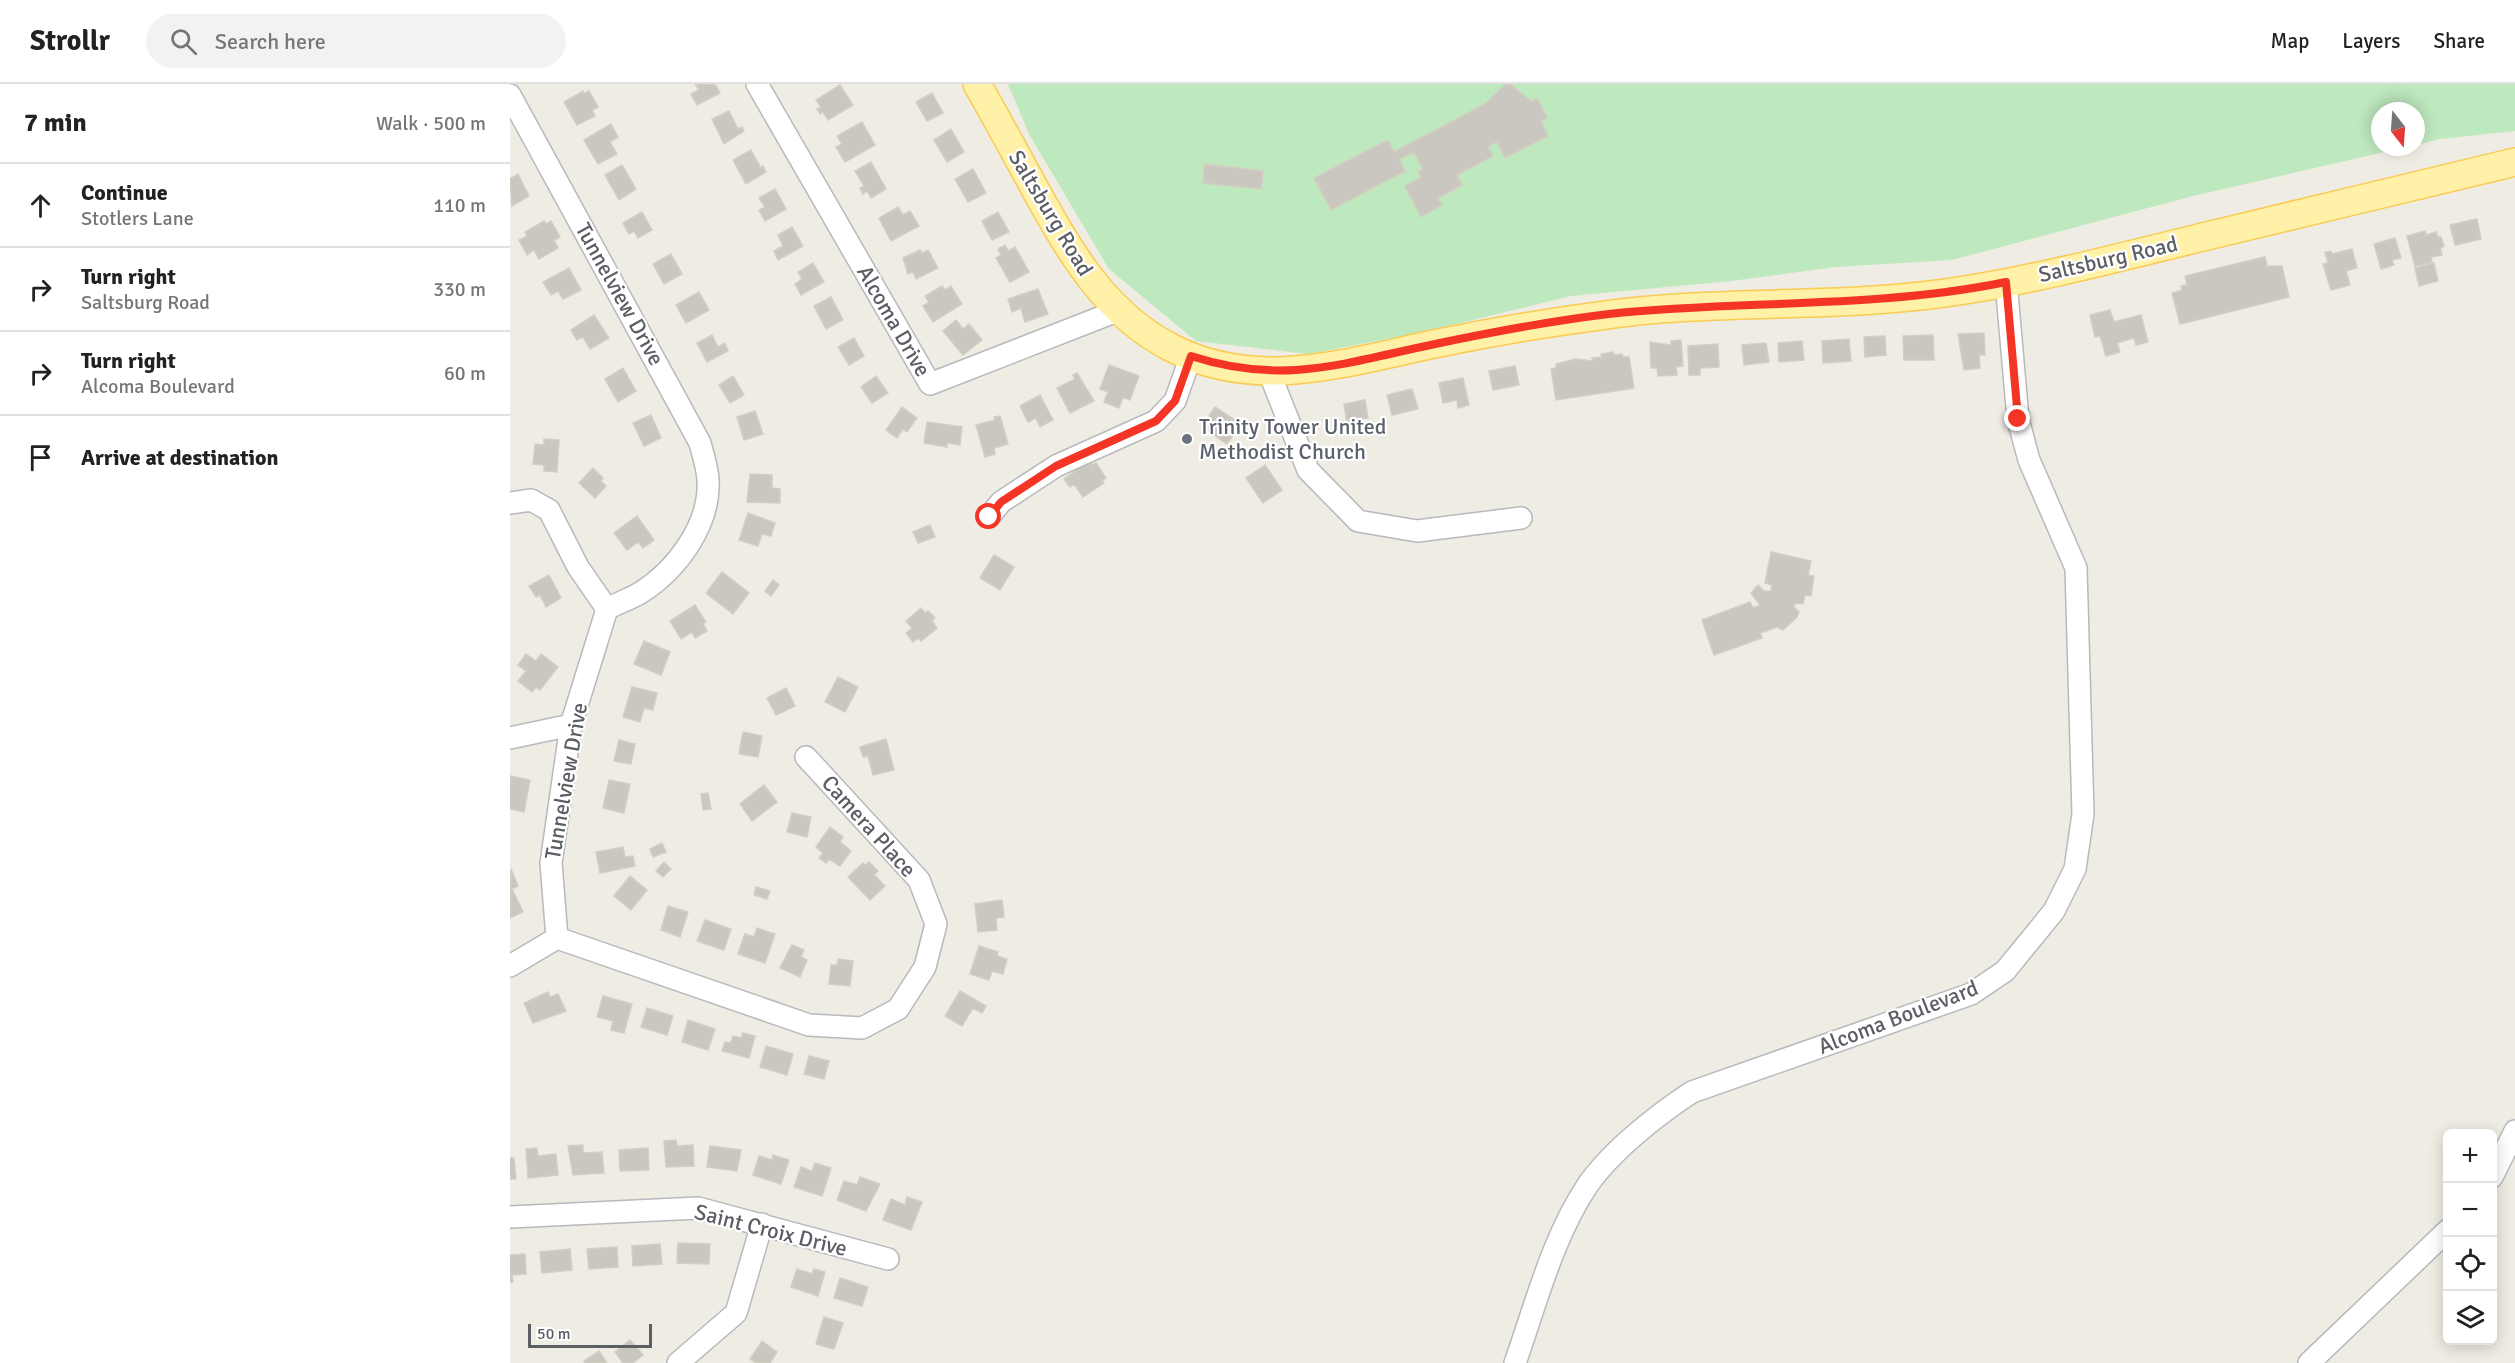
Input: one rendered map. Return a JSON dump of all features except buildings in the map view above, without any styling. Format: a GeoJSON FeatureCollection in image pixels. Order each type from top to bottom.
{"type":"FeatureCollection","features":[{"type":"Feature","properties":{"kind":"main road","name":"Saltsburg Road"},"geometry":{"type":"LineString","coordinates":[[977,84],[1074,258],[1118,311],[1141,329],[1191,356],[1231,368],[1269,372],[1293,372],[1352,363],[1518,327],[1606,315],[1965,291],[2515,162]]}},
{"type":"Feature","properties":{"kind":"street","name":"Alcoma Drive"},"geometry":{"type":"LineString","coordinates":[[757,84],[930,384],[1118,311]]}},
{"type":"Feature","properties":{"kind":"street","name":"Tunnelview Drive"},"geometry":{"type":"LineString","coordinates":[[510,95],[700,442],[708,480],[703,513],[690,544],[668,571],[650,586],[607,609],[571,725],[551,863],[557,939]]}},
{"type":"Feature","properties":{"kind":"street","name":"Alcoma Boulevard"},"geometry":{"type":"LineString","coordinates":[[1515,1363],[1563,1228],[1588,1185],[1632,1138],[1662,1112],[1692,1092],[1971,994],[2005,971],[2026,948],[2054,911],[2075,868],[2083,814],[2076,568],[2029,460],[2018,419],[2006,282]]}},
{"type":"Feature","properties":{"kind":"street"},"geometry":{"type":"LineString","coordinates":[[989,517],[1001,502],[1056,466],[1156,421],[1175,401],[1191,356]]}},
{"type":"Feature","properties":{"kind":"street"},"geometry":{"type":"LineString","coordinates":[[1269,372],[1308,470],[1358,521],[1417,531],[1521,518]]}},
{"type":"Feature","properties":{"kind":"street"},"geometry":{"type":"LineString","coordinates":[[510,503],[531,500],[549,510],[578,567],[607,609]]}},
{"type":"Feature","properties":{"kind":"street"},"geometry":{"type":"LineString","coordinates":[[510,738],[571,725]]}},
{"type":"Feature","properties":{"kind":"street","name":"Camera Place"},"geometry":{"type":"LineString","coordinates":[[557,939],[808,1025],[862,1028],[898,1009],[925,967],[936,924],[919,880],[806,757]]}},
{"type":"Feature","properties":{"kind":"street"},"geometry":{"type":"LineString","coordinates":[[510,966],[557,939]]}},
{"type":"Feature","properties":{"kind":"street"},"geometry":{"type":"LineString","coordinates":[[2497,1169],[2515,1131]]}},
{"type":"Feature","properties":{"kind":"street","name":"Saint Croix Drive"},"geometry":{"type":"LineString","coordinates":[[510,1217],[698,1208],[888,1259]]}},
{"type":"Feature","properties":{"kind":"street"},"geometry":{"type":"LineString","coordinates":[[678,1363],[736,1313],[762,1224]]}},
{"type":"Feature","properties":{"kind":"street"},"geometry":{"type":"LineString","coordinates":[[2309,1363],[2443,1235]]}},
{"type":"Feature","properties":{"kind":"green space"},"geometry":{"type":"Polygon","coordinates":[[[1008,84],[2515,84],[2515,131],[2425,143],[2425,102],[2371,102],[2371,155],[2193,196],[1952,260],[1835,267],[1731,281],[1571,296],[1419,333],[1308,354],[1196,341],[1109,269],[1029,134],[1008,84]]]}},
{"type":"Feature","properties":{"kind":"place","name":"Trinity Tower United Methodist Church"},"geometry":{"type":"Point","coordinates":[1187,439]}},
{"type":"Feature","properties":{"kind":"route"},"geometry":{"type":"LineString","coordinates":[[989,517],[1001,502],[1018,489],[1056,466],[1156,421],[1175,401],[1183,384],[1191,356],[1231,368],[1293,372],[1352,363],[1518,327],[1612,314],[1913,296],[1965,291],[2006,282],[2018,419]]}}]}
